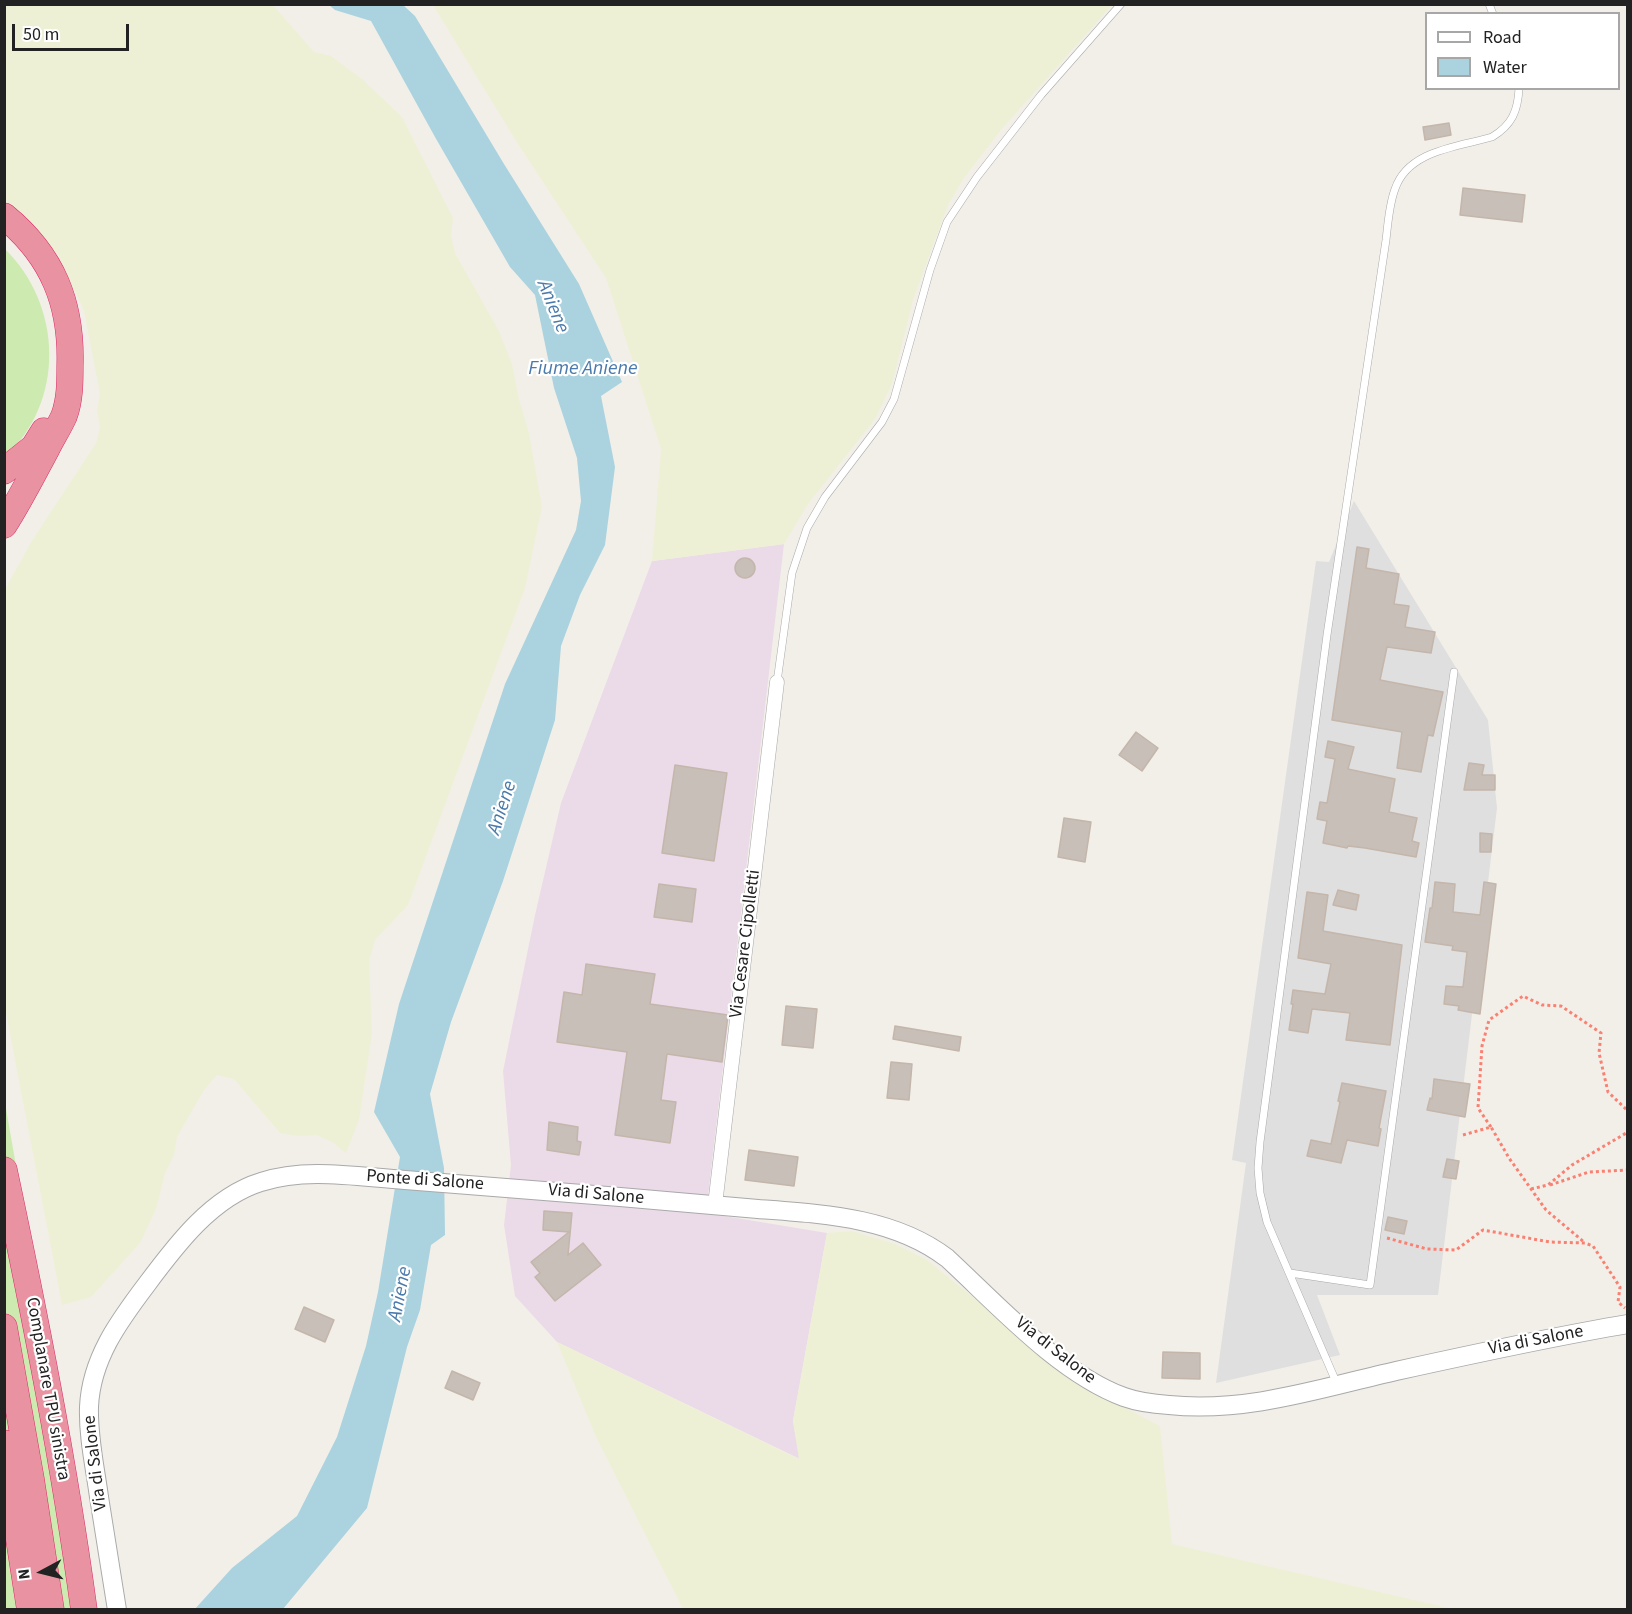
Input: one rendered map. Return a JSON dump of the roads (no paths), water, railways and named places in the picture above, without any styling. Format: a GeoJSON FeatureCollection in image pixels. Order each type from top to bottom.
{"type":"FeatureCollection","features":[{"type":"Feature","properties":{"kind":"highway"},"geometry":{"type":"LineString","coordinates":[[4,216],[33,244],[49,266],[59,288],[71,348],[70,381],[58,414],[24,493],[4,525]]}},
{"type":"Feature","properties":{"kind":"highway"},"geometry":{"type":"LineString","coordinates":[[4,236],[24,255],[39,277],[50,300],[57,326],[59,353],[58,414],[34,447],[4,471]]}},
{"type":"Feature","properties":{"kind":"highway","name":"Complanare TPU sinistra"},"geometry":{"type":"LineString","coordinates":[[4,1170],[35,1318],[84,1610]]}},
{"type":"Feature","properties":{"kind":"highway"},"geometry":{"type":"LineString","coordinates":[[4,1327],[51,1610]]}},
{"type":"Feature","properties":{"kind":"highway"},"geometry":{"type":"LineString","coordinates":[[4,1443],[30,1610]]}},
{"type":"Feature","properties":{"kind":"street","name":"Via Cesare Cipolletti"},"geometry":{"type":"LineString","coordinates":[[715,1205],[777,682]]}},
{"type":"Feature","properties":{"kind":"street","name":"Via di Salone"},"geometry":{"type":"LineString","coordinates":[[117,1610],[92,1450],[89,1408],[92,1385],[108,1342],[120,1320],[172,1250],[207,1215],[226,1200],[260,1182],[285,1176],[345,1176]]}},
{"type":"Feature","properties":{"kind":"street","name":"Ponte di Salone"},"geometry":{"type":"LineString","coordinates":[[345,1176],[504,1187]]}},
{"type":"Feature","properties":{"kind":"street","name":"Via di Salone"},"geometry":{"type":"LineString","coordinates":[[504,1187],[715,1205],[850,1219],[885,1226],[917,1238],[946,1258],[1042,1346],[1101,1386],[1137,1401],[1184,1407],[1216,1408],[1281,1399],[1337,1384],[1554,1337],[1628,1324]]}},
{"type":"Feature","properties":{"kind":"lane"},"geometry":{"type":"LineString","coordinates":[[777,682],[792,573],[807,528],[825,497],[882,422],[894,399],[930,270],[947,222],[977,177],[1041,95],[1121,4]]}},
{"type":"Feature","properties":{"kind":"lane"},"geometry":{"type":"LineString","coordinates":[[1337,1384],[1267,1222],[1259,1187],[1259,1155],[1327,634],[1392,200],[1400,178],[1422,156],[1492,137],[1501,132],[1511,122],[1516,110],[1519,90]]}},
{"type":"Feature","properties":{"kind":"lane"},"geometry":{"type":"LineString","coordinates":[[1290,1273],[1370,1285],[1454,672]]}},
{"type":"Feature","properties":{"kind":"water","name":"Fiume Aniene"},"geometry":{"type":"Polygon","coordinates":[[[329,5],[403,5],[415,16],[579,284],[622,382],[601,396],[615,467],[605,545],[580,595],[561,646],[555,720],[503,881],[451,1022],[430,1094],[444,1168],[445,1235],[431,1245],[420,1310],[407,1347],[367,1508],[283,1609],[194,1610],[232,1568],[297,1516],[337,1437],[366,1346],[378,1292],[400,1157],[374,1112],[399,1004],[505,684],[576,530],[581,501],[577,458],[554,388],[535,295],[510,267],[371,21],[335,10],[329,5]]]}},
{"type":"Feature","properties":{"kind":"water label","name":"Aniene"},"geometry":{"type":"Point","coordinates":[552,307]}},
{"type":"Feature","properties":{"kind":"water label","name":"Aniene"},"geometry":{"type":"Point","coordinates":[503,808]}},
{"type":"Feature","properties":{"kind":"water label","name":"Aniene"},"geometry":{"type":"Point","coordinates":[401,1294]}}]}
